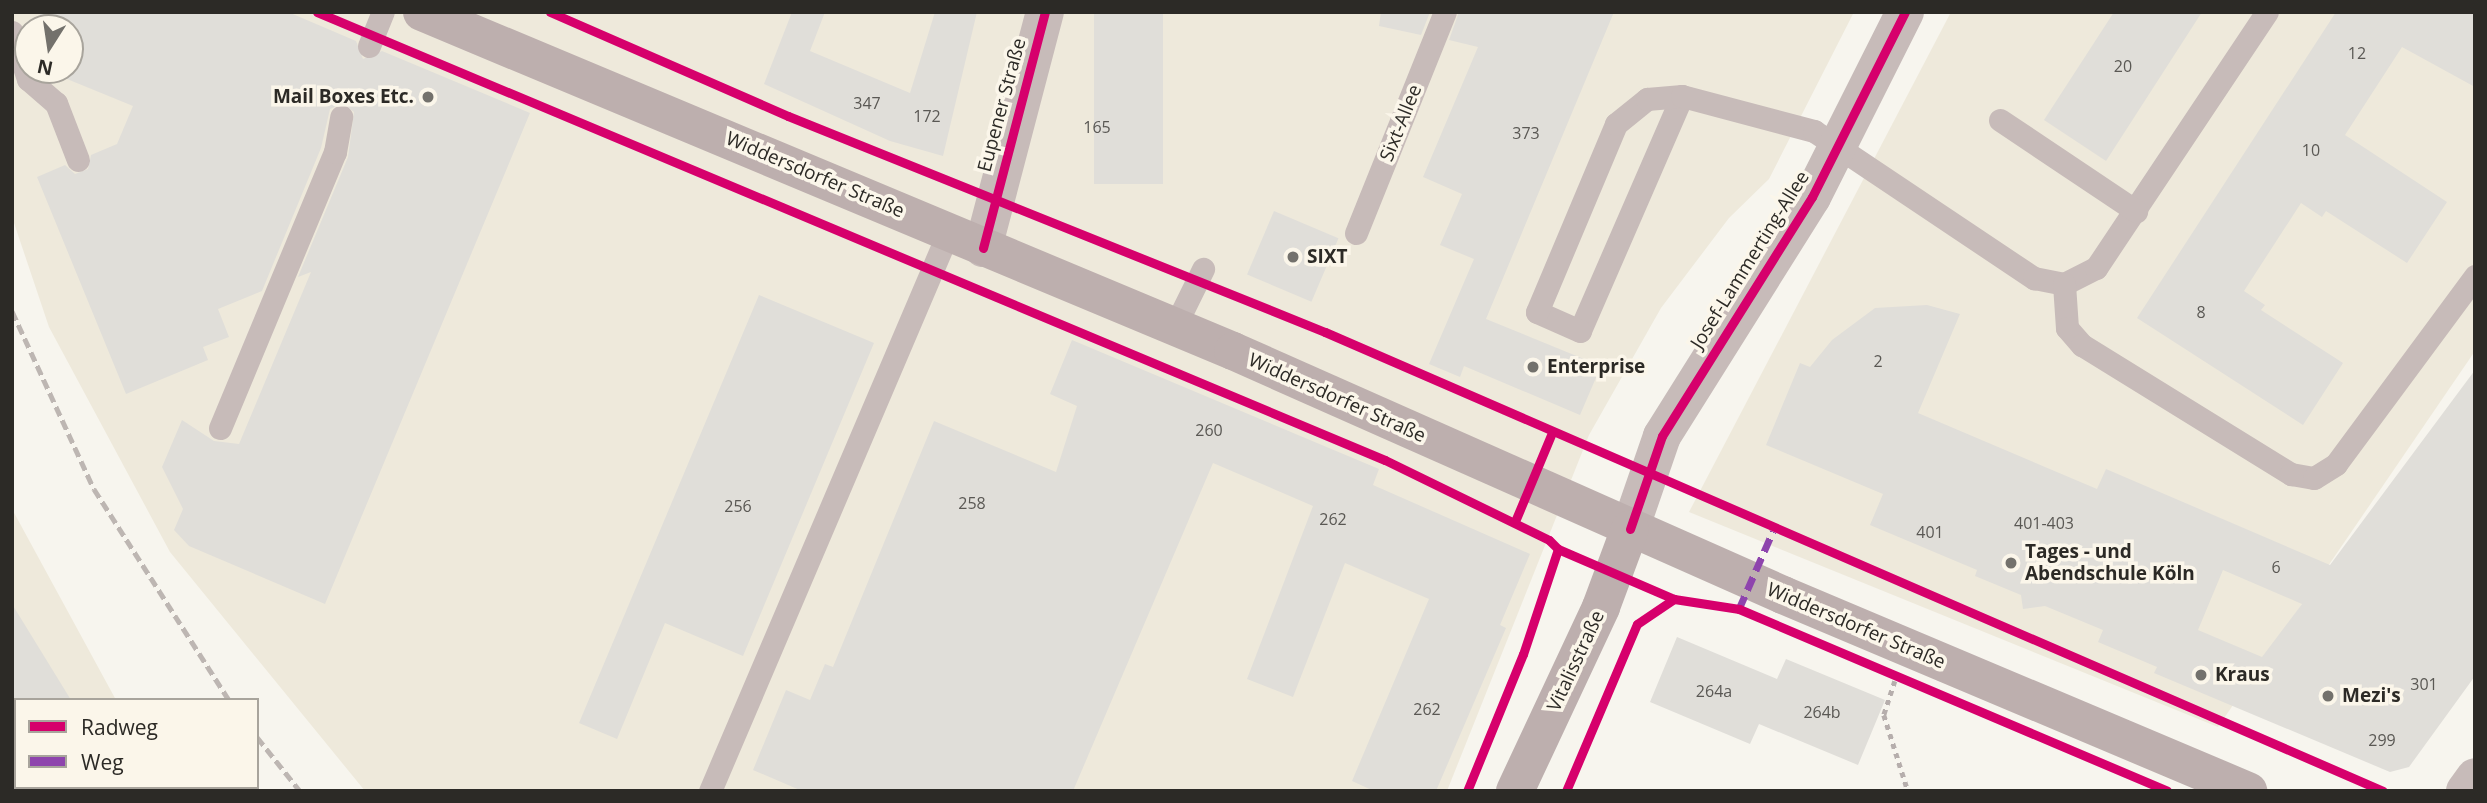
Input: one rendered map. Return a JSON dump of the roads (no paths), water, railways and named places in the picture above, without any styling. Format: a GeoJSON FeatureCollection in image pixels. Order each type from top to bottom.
{"type":"FeatureCollection","features":[{"type":"Feature","properties":{"kind":"main road","name":"Widdersdorfer Straße"},"geometry":{"type":"LineString","coordinates":[[422,12],[1174,328],[1630,529],[2248,791]]}},
{"type":"Feature","properties":{"kind":"main road","name":"Vitalisstraße"},"geometry":{"type":"LineString","coordinates":[[1516,791],[1601,607],[1630,529]]}},
{"type":"Feature","properties":{"kind":"street","name":"Eupener Straße"},"geometry":{"type":"LineString","coordinates":[[983,248],[1045,12]]}},
{"type":"Feature","properties":{"kind":"street","name":"Josef-Lammerting-Allee"},"geometry":{"type":"LineString","coordinates":[[1630,529],[1662,436],[1839,148],[1905,12]]}},
{"type":"Feature","properties":{"kind":"street"},"geometry":{"type":"LineString","coordinates":[[2465,791],[2475,777]]}},
{"type":"Feature","properties":{"kind":"lane"},"geometry":{"type":"LineString","coordinates":[[12,22],[16,12]]}},
{"type":"Feature","properties":{"kind":"lane"},"geometry":{"type":"LineString","coordinates":[[369,46],[383,12]]}},
{"type":"Feature","properties":{"kind":"lane","name":"Sixt-Allee"},"geometry":{"type":"LineString","coordinates":[[1356,233],[1445,12]]}},
{"type":"Feature","properties":{"kind":"lane"},"geometry":{"type":"LineString","coordinates":[[1682,96],[1580,331],[1537,312],[1616,124],[1647,99],[1682,96],[1814,131],[2034,278],[2064,284],[2096,268],[2267,12]]}},
{"type":"Feature","properties":{"kind":"lane"},"geometry":{"type":"LineString","coordinates":[[12,32],[28,79],[56,103],[78,160]]}},
{"type":"Feature","properties":{"kind":"lane"},"geometry":{"type":"LineString","coordinates":[[220,428],[335,152],[341,117]]}},
{"type":"Feature","properties":{"kind":"lane"},"geometry":{"type":"LineString","coordinates":[[2000,120],[2136,211]]}},
{"type":"Feature","properties":{"kind":"lane"},"geometry":{"type":"LineString","coordinates":[[710,791],[948,233]]}},
{"type":"Feature","properties":{"kind":"lane"},"geometry":{"type":"LineString","coordinates":[[1174,328],[1203,269]]}},
{"type":"Feature","properties":{"kind":"lane"},"geometry":{"type":"LineString","coordinates":[[2064,284],[2067,328],[2082,345],[2291,474],[2314,478],[2336,464],[2475,276]]}},
{"type":"Feature","properties":{"kind":"railway"},"geometry":{"type":"LineString","coordinates":[[12,311],[94,489],[228,698]]}},
{"type":"Feature","properties":{"kind":"railway"},"geometry":{"type":"LineString","coordinates":[[259,740],[300,791]]}},
{"type":"Feature","properties":{"kind":"place","name":"Mail Boxes Etc."},"geometry":{"type":"Point","coordinates":[428,97]}},
{"type":"Feature","properties":{"kind":"place","name":"SIXT"},"geometry":{"type":"Point","coordinates":[1293,257]}},
{"type":"Feature","properties":{"kind":"place","name":"Enterprise"},"geometry":{"type":"Point","coordinates":[1533,367]}},
{"type":"Feature","properties":{"kind":"place","name":"Tages - und Abendschule Köln"},"geometry":{"type":"Point","coordinates":[2011,563]}},
{"type":"Feature","properties":{"kind":"place","name":"Kraus"},"geometry":{"type":"Point","coordinates":[2201,675]}},
{"type":"Feature","properties":{"kind":"place","name":"Mezi's"},"geometry":{"type":"Point","coordinates":[2328,696]}}]}
